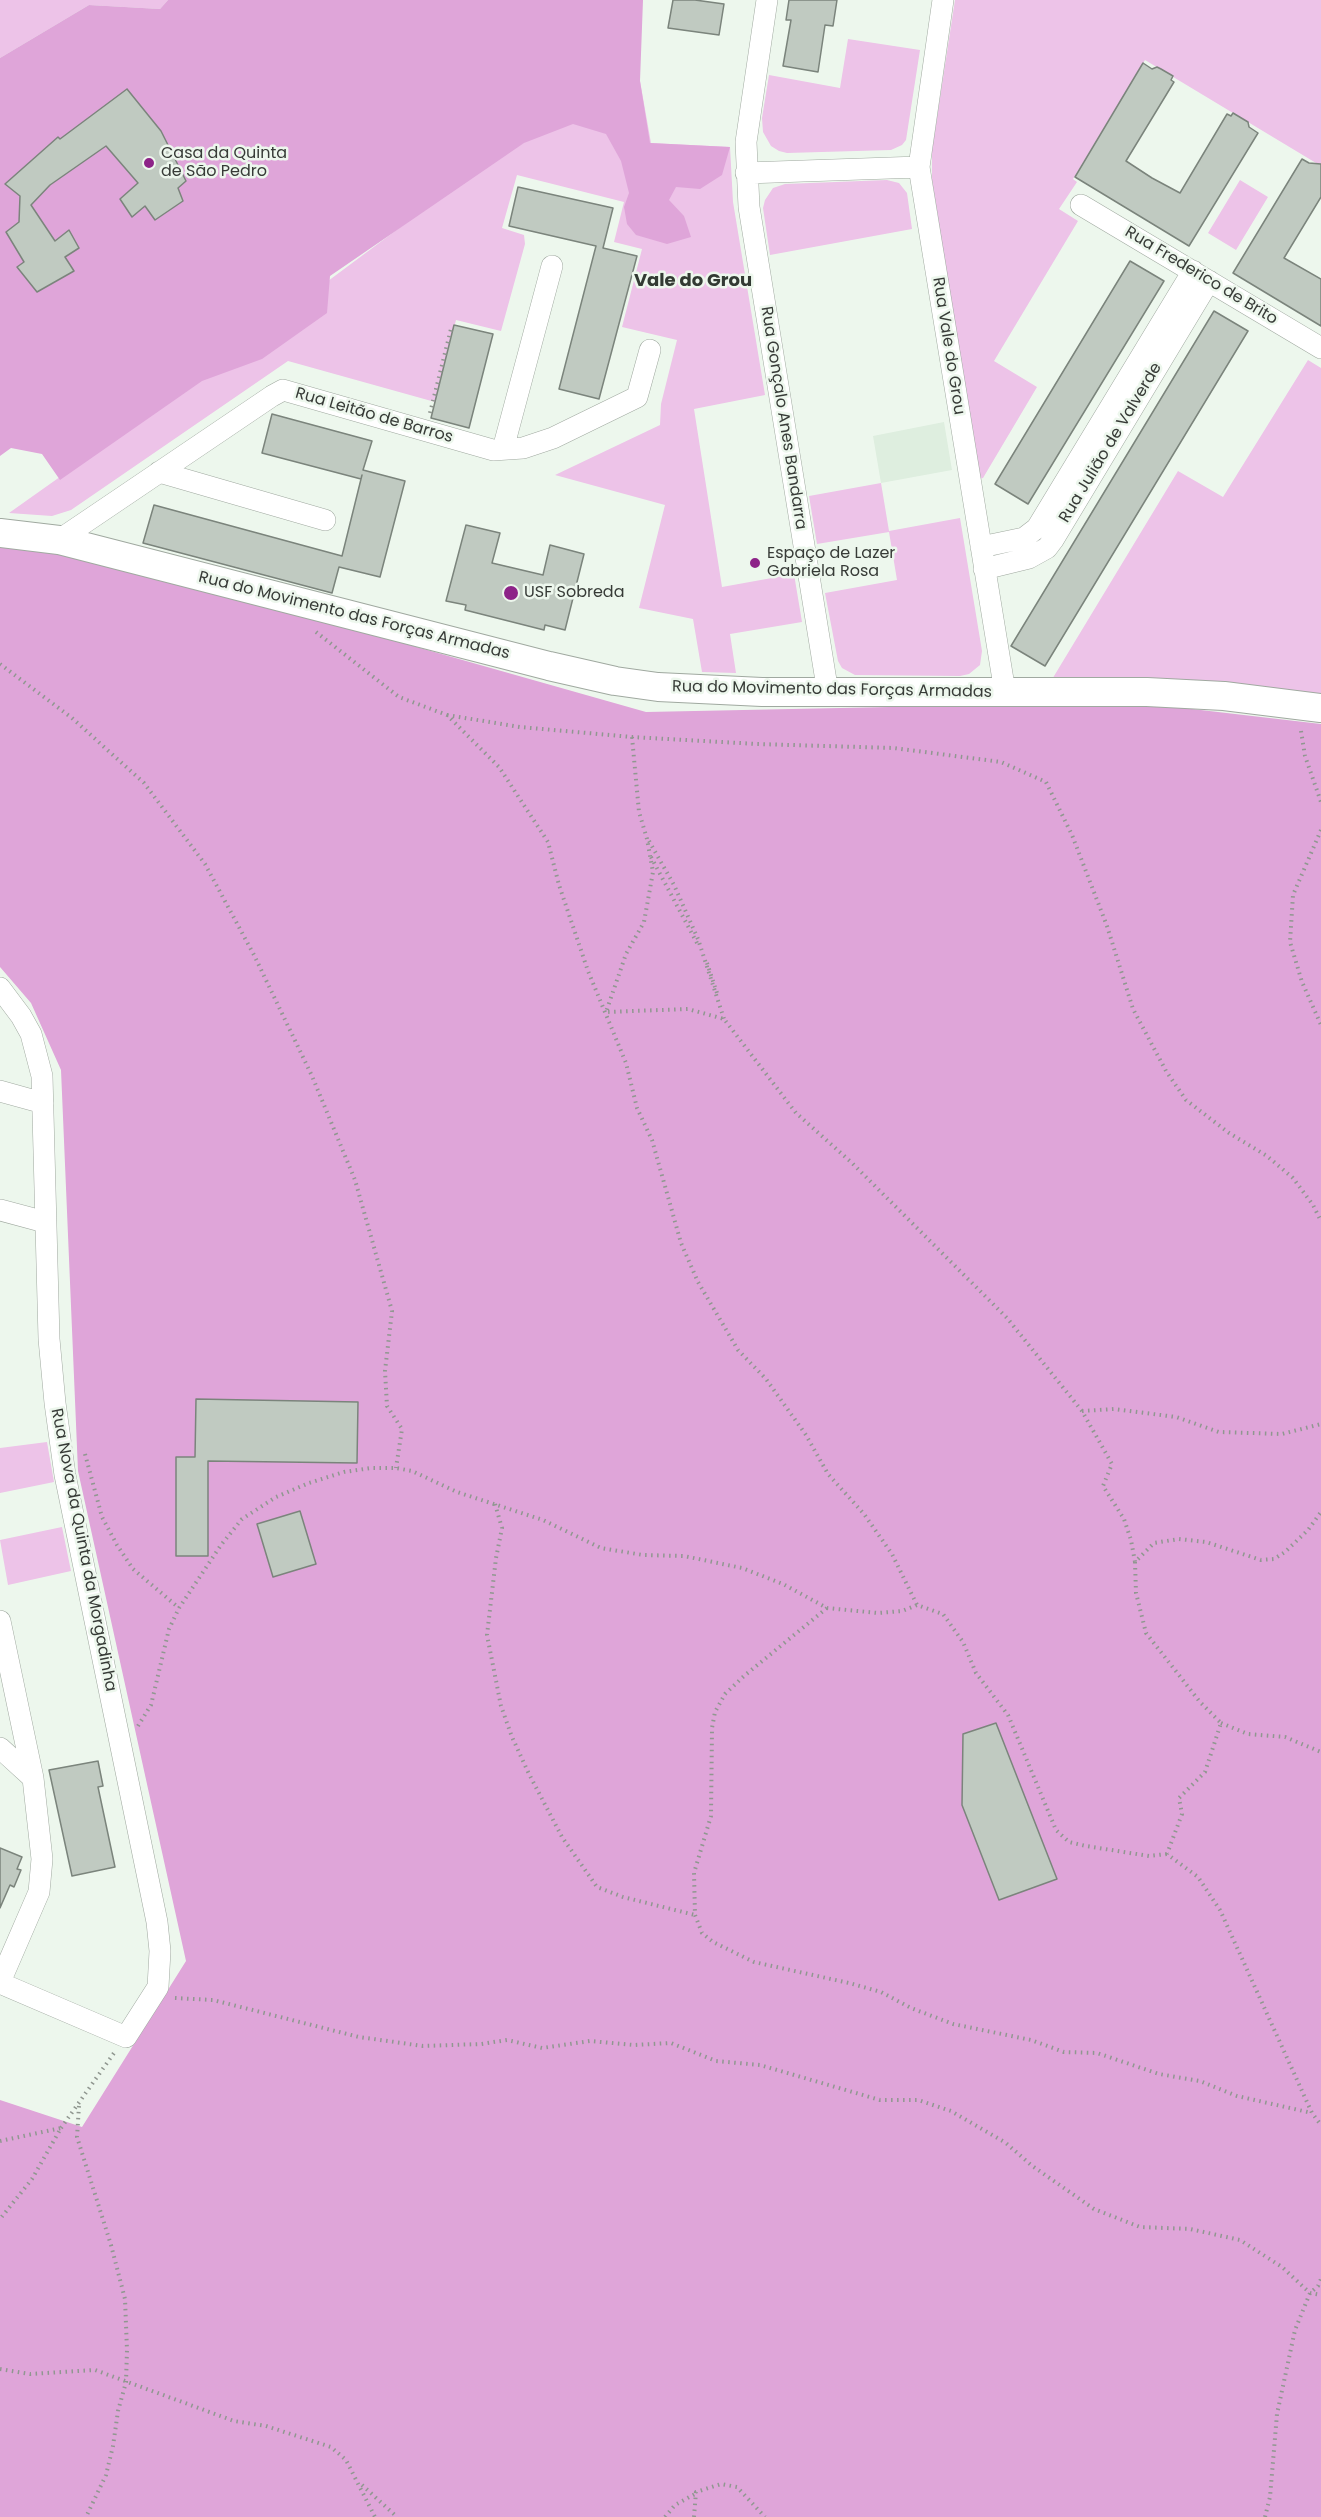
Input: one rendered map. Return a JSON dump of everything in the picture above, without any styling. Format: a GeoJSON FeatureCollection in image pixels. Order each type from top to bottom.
{"type":"FeatureCollection","features":[{"type":"Feature","properties":{"kind":"main road","name":"Rua do Movimento das Forças Armadas"},"geometry":{"type":"LineString","coordinates":[[0,533],[59,540],[271,596],[615,681],[693,689],[828,693],[1186,694],[1310,707]]}},
{"type":"Feature","properties":{"kind":"street","name":"Rua Gonçalo Anes Bandarra"},"geometry":{"type":"LineString","coordinates":[[767,0],[746,142],[750,219],[828,693]]}},
{"type":"Feature","properties":{"kind":"street","name":"Rua Vale do Grou"},"geometry":{"type":"LineString","coordinates":[[943,0],[919,167],[1005,693]]}},
{"type":"Feature","properties":{"kind":"street"},"geometry":{"type":"LineString","coordinates":[[746,172],[919,167]]}},
{"type":"Feature","properties":{"kind":"street","name":"Rua Frederico de Brito"},"geometry":{"type":"LineString","coordinates":[[1081,205],[1321,348]]}},
{"type":"Feature","properties":{"kind":"street"},"geometry":{"type":"LineString","coordinates":[[503,449],[552,266]]}},
{"type":"Feature","properties":{"kind":"street","name":"Rua Julião de Valverde"},"geometry":{"type":"LineString","coordinates":[[981,547],[1024,538],[1037,528],[1201,276]]}},
{"type":"Feature","properties":{"kind":"street","name":"Rua Julião de Valverde"},"geometry":{"type":"LineString","coordinates":[[984,569],[1029,558],[1047,548],[1053,540],[1201,276]]}},
{"type":"Feature","properties":{"kind":"street","name":"Rua Leitão de Barros"},"geometry":{"type":"LineString","coordinates":[[59,540],[283,390],[493,450],[523,448],[553,438],[637,397],[650,350]]}},
{"type":"Feature","properties":{"kind":"street"},"geometry":{"type":"LineString","coordinates":[[159,472],[325,520]]}},
{"type":"Feature","properties":{"kind":"street","name":"Rua Nova da Quinta da Morgadinha"},"geometry":{"type":"LineString","coordinates":[[0,988],[32,1034],[42,1076],[49,1339],[65,1475],[158,1932],[160,1972],[158,1987],[126,2037]]}},
{"type":"Feature","properties":{"kind":"street"},"geometry":{"type":"LineString","coordinates":[[0,1091],[43,1103]]}},
{"type":"Feature","properties":{"kind":"street"},"geometry":{"type":"LineString","coordinates":[[0,1210],[45,1222]]}},
{"type":"Feature","properties":{"kind":"street"},"geometry":{"type":"LineString","coordinates":[[0,1621],[33,1778],[42,1847],[41,1881],[34,1904],[0,1982],[126,2037]]}},
{"type":"Feature","properties":{"kind":"street"},"geometry":{"type":"LineString","coordinates":[[0,1748],[33,1778]]}},
{"type":"Feature","properties":{"kind":"path"},"geometry":{"type":"LineString","coordinates":[[425,430],[451,329]]}},
{"type":"Feature","properties":{"kind":"path"},"geometry":{"type":"LineString","coordinates":[[309,627],[399,697],[447,715],[520,727],[632,737],[894,748],[1001,762],[1046,782],[1072,836],[1107,926],[1133,1009],[1166,1071],[1186,1100],[1229,1133],[1267,1156],[1293,1178],[1313,1205],[1321,1221]]}},
{"type":"Feature","properties":{"kind":"path"},"geometry":{"type":"LineString","coordinates":[[0,664],[72,718],[144,783],[205,864],[254,955],[312,1076],[356,1180],[392,1311],[385,1371],[387,1406],[402,1429],[396,1468]]}},
{"type":"Feature","properties":{"kind":"path"},"geometry":{"type":"LineString","coordinates":[[1310,707],[1299,724],[1305,756],[1321,802]]}},
{"type":"Feature","properties":{"kind":"path"},"geometry":{"type":"LineString","coordinates":[[447,715],[498,767],[548,842],[559,885],[588,971],[626,1063],[637,1108],[652,1140],[681,1243],[698,1282],[738,1350],[766,1379],[806,1435],[828,1474],[864,1514],[891,1554],[917,1605]]}},
{"type":"Feature","properties":{"kind":"path"},"geometry":{"type":"LineString","coordinates":[[606,1012],[626,954],[644,922],[653,872],[639,812],[632,737]]}},
{"type":"Feature","properties":{"kind":"path"},"geometry":{"type":"LineString","coordinates":[[1321,830],[1293,895],[1290,942],[1302,982],[1321,1025]]}},
{"type":"Feature","properties":{"kind":"path"},"geometry":{"type":"LineString","coordinates":[[647,839],[674,885],[698,939],[724,1019],[796,1113],[852,1163],[1007,1318],[1082,1411],[1112,1464],[1103,1486],[1124,1519],[1131,1540],[1135,1562],[1136,1593],[1146,1633],[1200,1702],[1221,1723],[1248,1734],[1285,1737],[1321,1752]]}},
{"type":"Feature","properties":{"kind":"path"},"geometry":{"type":"LineString","coordinates":[[649,853],[711,970],[724,1019]]}},
{"type":"Feature","properties":{"kind":"path"},"geometry":{"type":"LineString","coordinates":[[606,1012],[688,1009],[724,1019]]}},
{"type":"Feature","properties":{"kind":"path"},"geometry":{"type":"LineString","coordinates":[[1082,1411],[1114,1408],[1176,1417],[1219,1432],[1282,1434],[1321,1424]]}},
{"type":"Feature","properties":{"kind":"path"},"geometry":{"type":"LineString","coordinates":[[82,1443],[102,1517],[117,1545],[133,1569],[179,1608]]}},
{"type":"Feature","properties":{"kind":"path"},"geometry":{"type":"LineString","coordinates":[[119,1742],[141,1723],[151,1705],[169,1629],[179,1608],[221,1545],[242,1519],[276,1497],[344,1472],[371,1468],[396,1468],[412,1471],[457,1492],[543,1520],[601,1548],[642,1555],[684,1556],[742,1568],[783,1584],[827,1608],[878,1613],[902,1611],[917,1605],[944,1614],[963,1642],[976,1673],[1008,1715],[1056,1830],[1069,1842],[1086,1846],[1149,1856],[1167,1854],[1198,1877],[1220,1910],[1312,2113],[1321,2125]]}},
{"type":"Feature","properties":{"kind":"path"},"geometry":{"type":"LineString","coordinates":[[495,1504],[502,1528],[487,1635],[501,1706],[529,1774],[562,1836],[597,1887],[623,1897],[694,1915]]}},
{"type":"Feature","properties":{"kind":"path"},"geometry":{"type":"LineString","coordinates":[[1135,1562],[1154,1543],[1179,1539],[1206,1542],[1261,1560],[1274,1559],[1285,1552],[1308,1530],[1321,1512]]}},
{"type":"Feature","properties":{"kind":"path"},"geometry":{"type":"LineString","coordinates":[[827,1608],[744,1676],[725,1694],[715,1712],[712,1728],[711,1816],[694,1873],[694,1915],[702,1933],[754,1962],[880,1992],[911,2008],[953,2024],[1031,2040],[1064,2052],[1097,2053],[1159,2074],[1200,2081],[1237,2096],[1312,2113]]}},
{"type":"Feature","properties":{"kind":"path"},"geometry":{"type":"LineString","coordinates":[[1167,1854],[1182,1814],[1179,1798],[1205,1772],[1221,1723]]}},
{"type":"Feature","properties":{"kind":"path"},"geometry":{"type":"LineString","coordinates":[[150,2000],[189,1998],[213,2000],[359,2037],[423,2046],[481,2044],[507,2040],[542,2048],[590,2041],[634,2045],[671,2043],[716,2061],[760,2065],[880,2100],[918,2100],[951,2111],[1006,2143],[1031,2165],[1094,2209],[1140,2227],[1190,2229],[1240,2240],[1282,2268],[1310,2293],[1321,2295]]}},
{"type":"Feature","properties":{"kind":"path"},"geometry":{"type":"LineString","coordinates":[[0,2218],[32,2179],[61,2128],[79,2106],[126,2037]]}},
{"type":"Feature","properties":{"kind":"path"},"geometry":{"type":"LineString","coordinates":[[79,2106],[77,2137],[111,2245],[125,2300],[126,2382],[106,2475],[86,2517]]}},
{"type":"Feature","properties":{"kind":"path"},"geometry":{"type":"LineString","coordinates":[[0,2141],[61,2128]]}},
{"type":"Feature","properties":{"kind":"path"},"geometry":{"type":"LineString","coordinates":[[1265,2517],[1270,2497],[1277,2414],[1295,2330],[1310,2293],[1318,2286],[1321,2279]]}},
{"type":"Feature","properties":{"kind":"path"},"geometry":{"type":"LineString","coordinates":[[0,2369],[30,2374],[95,2370],[234,2421],[266,2426],[331,2447],[346,2460],[375,2517]]}},
{"type":"Feature","properties":{"kind":"path"},"geometry":{"type":"LineString","coordinates":[[358,2480],[397,2517]]}},
{"type":"Feature","properties":{"kind":"path"},"geometry":{"type":"LineString","coordinates":[[665,2517],[675,2505],[696,2493],[721,2484],[737,2487],[765,2517]]}},
{"type":"Feature","properties":{"kind":"path"},"geometry":{"type":"LineString","coordinates":[[694,2517],[696,2493]]}},
{"type":"Feature","properties":{"kind":"shaded area"},"geometry":{"type":"Polygon","coordinates":[[[0,0],[168,0],[160,9],[89,5],[0,58],[0,0]]]}},
{"type":"Feature","properties":{"kind":"shaded area"},"geometry":{"type":"Polygon","coordinates":[[[168,0],[643,0],[640,81],[650,143],[730,147],[722,175],[700,189],[676,187],[669,200],[684,216],[691,237],[667,244],[636,235],[627,224],[624,207],[629,193],[621,161],[606,134],[573,124],[524,143],[330,276],[327,313],[262,359],[202,381],[60,480],[42,454],[11,448],[0,456],[0,58],[89,5],[160,9],[168,0]]]}},
{"type":"Feature","properties":{"kind":"shaded area"},"geometry":{"type":"Polygon","coordinates":[[[955,0],[1321,0],[1321,166],[1145,60],[1073,179],[1077,182],[1059,209],[1078,221],[994,361],[1037,387],[983,478],[979,479],[932,180],[932,150],[955,0]]]}},
{"type":"Feature","properties":{"kind":"shaded area"},"geometry":{"type":"Polygon","coordinates":[[[848,39],[920,50],[906,140],[902,145],[891,150],[787,153],[771,146],[763,132],[762,118],[769,75],[840,88],[848,39]]]}},
{"type":"Feature","properties":{"kind":"shaded area"},"geometry":{"type":"Polygon","coordinates":[[[640,68],[640,81],[651,143],[730,147],[733,202],[765,395],[694,409],[722,587],[794,574],[802,622],[730,634],[736,673],[702,672],[693,619],[639,608],[665,505],[555,475],[660,425],[661,404],[677,340],[622,327],[642,249],[614,242],[624,202],[517,175],[502,228],[524,235],[525,244],[501,331],[456,320],[435,402],[288,361],[71,510],[52,516],[9,513],[160,406],[453,188],[640,68]]]}},
{"type":"Feature","properties":{"kind":"shaded area"},"geometry":{"type":"Polygon","coordinates":[[[887,180],[899,183],[907,193],[912,229],[770,255],[763,208],[773,188],[785,184],[887,180]]]}},
{"type":"Feature","properties":{"kind":"shaded area"},"geometry":{"type":"Polygon","coordinates":[[[1240,180],[1268,197],[1236,250],[1208,233],[1240,180]]]}},
{"type":"Feature","properties":{"kind":"shaded area"},"geometry":{"type":"Polygon","coordinates":[[[1308,360],[1321,368],[1321,697],[1051,681],[1178,471],[1223,497],[1308,360]]]}},
{"type":"Feature","properties":{"kind":"shaded area"},"geometry":{"type":"Polygon","coordinates":[[[944,422],[952,470],[881,483],[873,436],[944,422]]]}},
{"type":"Feature","properties":{"kind":"shaded area"},"geometry":{"type":"Polygon","coordinates":[[[881,483],[889,531],[960,518],[982,651],[980,665],[969,674],[960,676],[855,675],[842,668],[838,661],[825,593],[897,580],[889,532],[817,544],[809,496],[881,483]]]}},
{"type":"Feature","properties":{"kind":"shaded area"},"geometry":{"type":"Polygon","coordinates":[[[0,545],[78,551],[646,712],[1132,702],[1321,724],[1321,2517],[0,2517],[0,2100],[82,2127],[186,1961],[78,1471],[61,1070],[31,1003],[0,967],[0,545]]]}},
{"type":"Feature","properties":{"kind":"shaded area"},"geometry":{"type":"Polygon","coordinates":[[[47,1442],[54,1482],[0,1493],[0,1448],[47,1442]]]}},
{"type":"Feature","properties":{"kind":"shaded area"},"geometry":{"type":"Polygon","coordinates":[[[62,1527],[71,1571],[8,1585],[0,1540],[62,1527]]]}},
{"type":"Feature","properties":{"kind":"building"},"geometry":{"type":"Polygon","coordinates":[[[673,0],[724,4],[719,35],[668,28],[673,0]]]}},
{"type":"Feature","properties":{"kind":"building"},"geometry":{"type":"Polygon","coordinates":[[[789,0],[837,0],[833,26],[825,25],[818,72],[783,66],[791,20],[786,20],[789,0]]]}},
{"type":"Feature","properties":{"kind":"building"},"geometry":{"type":"Polygon","coordinates":[[[1143,63],[1152,69],[1157,67],[1173,76],[1171,80],[1174,82],[1126,161],[1152,178],[1180,193],[1227,114],[1231,116],[1233,113],[1248,122],[1249,127],[1258,133],[1189,246],[1075,177],[1143,63]]]}},
{"type":"Feature","properties":{"kind":"building"},"geometry":{"type":"Polygon","coordinates":[[[127,89],[161,131],[186,181],[178,188],[183,201],[155,220],[145,206],[132,217],[120,199],[138,183],[106,146],[50,185],[31,205],[55,241],[69,230],[79,248],[65,257],[74,271],[37,292],[17,267],[24,262],[6,232],[19,222],[20,196],[5,184],[58,137],[60,139],[127,89]]]}},
{"type":"Feature","properties":{"kind":"building"},"geometry":{"type":"Polygon","coordinates":[[[1302,159],[1309,163],[1321,164],[1321,197],[1284,258],[1321,279],[1321,326],[1233,273],[1302,159]]]}},
{"type":"Feature","properties":{"kind":"building"},"geometry":{"type":"Polygon","coordinates":[[[518,187],[613,208],[603,248],[637,256],[599,399],[559,389],[596,246],[509,226],[518,187]]]}},
{"type":"Feature","properties":{"kind":"building"},"geometry":{"type":"Polygon","coordinates":[[[1130,261],[1164,281],[1028,504],[995,484],[1130,261]]]}},
{"type":"Feature","properties":{"kind":"building"},"geometry":{"type":"Polygon","coordinates":[[[1214,311],[1248,331],[1045,666],[1011,646],[1214,311]]]}},
{"type":"Feature","properties":{"kind":"building"},"geometry":{"type":"Polygon","coordinates":[[[454,325],[493,334],[469,428],[431,418],[454,325]]]}},
{"type":"Feature","properties":{"kind":"building"},"geometry":{"type":"Polygon","coordinates":[[[272,414],[372,441],[363,470],[405,481],[380,577],[339,567],[332,593],[143,543],[154,505],[342,556],[362,475],[361,479],[262,453],[272,414]]]}},
{"type":"Feature","properties":{"kind":"building"},"geometry":{"type":"Polygon","coordinates":[[[466,525],[500,533],[492,563],[543,575],[550,545],[584,554],[565,630],[545,625],[544,630],[465,610],[466,605],[446,601],[466,525]]]}},
{"type":"Feature","properties":{"kind":"building"},"geometry":{"type":"Polygon","coordinates":[[[196,1399],[358,1402],[357,1463],[208,1461],[208,1556],[176,1556],[176,1457],[195,1457],[196,1399]]]}},
{"type":"Feature","properties":{"kind":"building"},"geometry":{"type":"Polygon","coordinates":[[[300,1511],[316,1564],[273,1577],[257,1524],[300,1511]]]}},
{"type":"Feature","properties":{"kind":"building"},"geometry":{"type":"Polygon","coordinates":[[[996,1723],[1057,1879],[999,1900],[962,1805],[963,1734],[996,1723]]]}},
{"type":"Feature","properties":{"kind":"building"},"geometry":{"type":"Polygon","coordinates":[[[98,1761],[103,1786],[98,1787],[115,1867],[72,1876],[49,1770],[98,1761]]]}},
{"type":"Feature","properties":{"kind":"building"},"geometry":{"type":"Polygon","coordinates":[[[0,1848],[22,1857],[17,1869],[21,1870],[14,1887],[10,1885],[0,1908],[0,1848]]]}},
{"type":"Feature","properties":{"kind":"place","name":"Casa da Quinta de São Pedro"},"geometry":{"type":"Point","coordinates":[149,163]}},
{"type":"Feature","properties":{"kind":"place","name":"Espaço de Lazer Gabriela Rosa"},"geometry":{"type":"Point","coordinates":[755,563]}},
{"type":"Feature","properties":{"kind":"place","name":"USF Sobreda"},"geometry":{"type":"Point","coordinates":[511,593]}},
{"type":"Feature","properties":{"kind":"district","name":"Vale do Grou"},"geometry":{"type":"Point","coordinates":[693,281]}}]}
